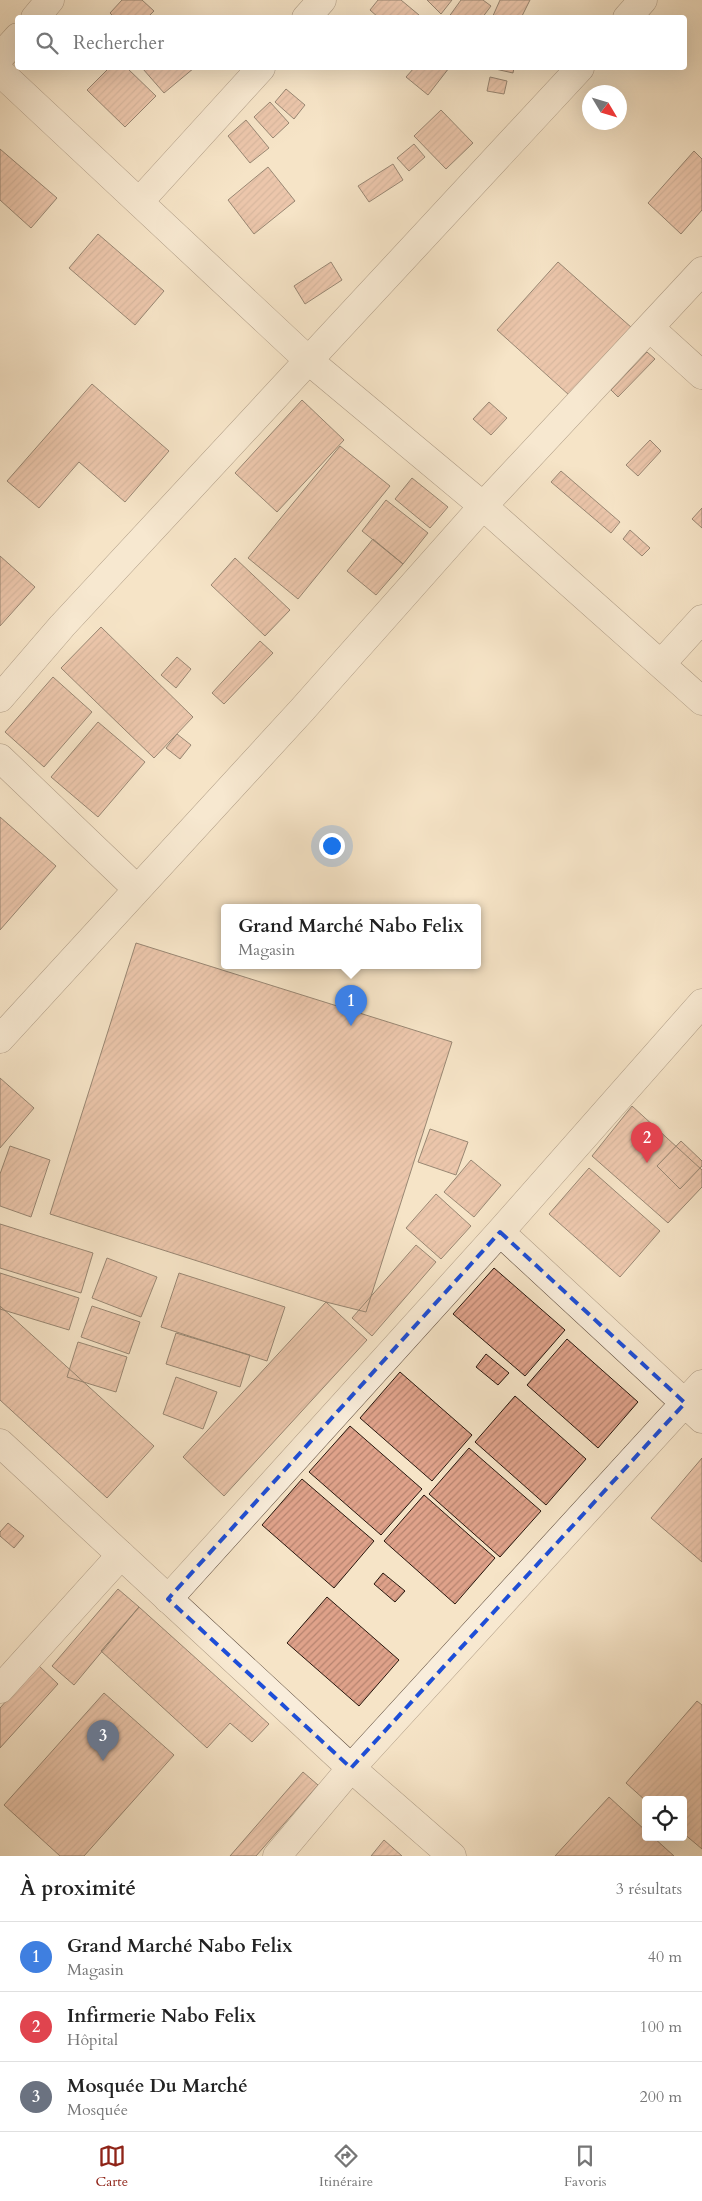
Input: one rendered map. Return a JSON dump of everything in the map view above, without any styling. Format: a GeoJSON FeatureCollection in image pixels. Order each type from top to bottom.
{"type":"FeatureCollection","features":[{"type":"Feature","properties":{"kind":"street"},"geometry":{"type":"LineString","coordinates":[[38,15],[50,0]]}},
{"type":"Feature","properties":{"kind":"street"},"geometry":{"type":"LineString","coordinates":[[309,15],[322,0]]}},
{"type":"Feature","properties":{"kind":"street"},"geometry":{"type":"LineString","coordinates":[[629,15],[643,0]]}},
{"type":"Feature","properties":{"kind":"street"},"geometry":{"type":"LineString","coordinates":[[0,57],[15,40]]}},
{"type":"Feature","properties":{"kind":"street"},"geometry":{"type":"LineString","coordinates":[[138,202],[259,70]]}},
{"type":"Feature","properties":{"kind":"street"},"geometry":{"type":"LineString","coordinates":[[0,698],[62,626],[578,70]]}},
{"type":"Feature","properties":{"kind":"street"},"geometry":{"type":"LineString","coordinates":[[0,72],[308,360],[482,506],[702,701]]}},
{"type":"Feature","properties":{"kind":"street"},"geometry":{"type":"LineString","coordinates":[[0,1039],[302,710],[482,506],[702,272]]}},
{"type":"Feature","properties":{"kind":"street"},"geometry":{"type":"LineString","coordinates":[[650,328],[702,375]]}},
{"type":"Feature","properties":{"kind":"street"},"geometry":{"type":"LineString","coordinates":[[661,664],[702,620]]}},
{"type":"Feature","properties":{"kind":"street"},"geometry":{"type":"LineString","coordinates":[[0,758],[136,889]]}},
{"type":"Feature","properties":{"kind":"street"},"geometry":{"type":"LineString","coordinates":[[168,1599],[500,1232],[702,1003]]}},
{"type":"Feature","properties":{"kind":"street"},"geometry":{"type":"LineString","coordinates":[[277,1856],[351,1768],[696,1402],[500,1232]]}},
{"type":"Feature","properties":{"kind":"street"},"geometry":{"type":"LineString","coordinates":[[0,1443],[351,1768],[452,1856]]}},
{"type":"Feature","properties":{"kind":"street"},"geometry":{"type":"LineString","coordinates":[[0,1689],[121,1555]]}},
{"type":"Feature","properties":{"kind":"highlighted area"},"geometry":{"type":"Polygon","coordinates":[[[500,1232],[685,1403],[351,1768],[168,1599],[500,1232]]]}},
{"type":"Feature","properties":{"kind":"building"},"geometry":{"type":"Polygon","coordinates":[[[122,0],[142,0],[154,11],[150,15],[112,15],[110,13],[122,0]]]}},
{"type":"Feature","properties":{"kind":"building"},"geometry":{"type":"Polygon","coordinates":[[[378,0],[401,0],[419,15],[376,15],[370,10],[378,0]]]}},
{"type":"Feature","properties":{"kind":"building"},"geometry":{"type":"Polygon","coordinates":[[[427,0],[452,0],[441,14],[427,0]]]}},
{"type":"Feature","properties":{"kind":"building"},"geometry":{"type":"Polygon","coordinates":[[[461,0],[483,0],[491,6],[484,15],[450,15],[461,0]]]}},
{"type":"Feature","properties":{"kind":"building"},"geometry":{"type":"Polygon","coordinates":[[[500,0],[530,0],[522,15],[493,15],[500,0]]]}},
{"type":"Feature","properties":{"kind":"building"},"geometry":{"type":"Polygon","coordinates":[[[107,70],[129,70],[156,96],[125,127],[87,90],[107,70]]]}},
{"type":"Feature","properties":{"kind":"building"},"geometry":{"type":"Polygon","coordinates":[[[144,70],[192,70],[164,93],[144,70]]]}},
{"type":"Feature","properties":{"kind":"building"},"geometry":{"type":"Polygon","coordinates":[[[412,70],[447,70],[428,95],[406,77],[412,70]]]}},
{"type":"Feature","properties":{"kind":"building"},"geometry":{"type":"Polygon","coordinates":[[[500,70],[514,70],[513,73],[500,70]]]}},
{"type":"Feature","properties":{"kind":"building"},"geometry":{"type":"Polygon","coordinates":[[[490,77],[507,81],[504,94],[487,91],[490,77]]]}},
{"type":"Feature","properties":{"kind":"building"},"geometry":{"type":"Polygon","coordinates":[[[286,89],[305,105],[294,119],[275,102],[286,89]]]}},
{"type":"Feature","properties":{"kind":"building"},"geometry":{"type":"Polygon","coordinates":[[[270,102],[289,123],[273,138],[254,117],[270,102]]]}},
{"type":"Feature","properties":{"kind":"building"},"geometry":{"type":"Polygon","coordinates":[[[441,110],[473,143],[446,169],[414,136],[441,110]]]}},
{"type":"Feature","properties":{"kind":"building"},"geometry":{"type":"Polygon","coordinates":[[[246,120],[269,148],[250,163],[228,136],[246,120]]]}},
{"type":"Feature","properties":{"kind":"building"},"geometry":{"type":"Polygon","coordinates":[[[414,144],[425,157],[409,171],[397,158],[414,144]]]}},
{"type":"Feature","properties":{"kind":"building"},"geometry":{"type":"Polygon","coordinates":[[[0,149],[57,198],[31,228],[0,200],[0,149]]]}},
{"type":"Feature","properties":{"kind":"building"},"geometry":{"type":"Polygon","coordinates":[[[694,151],[702,159],[702,210],[681,234],[648,203],[694,151]]]}},
{"type":"Feature","properties":{"kind":"building"},"geometry":{"type":"Polygon","coordinates":[[[393,164],[403,180],[369,202],[358,186],[393,164]]]}},
{"type":"Feature","properties":{"kind":"building"},"geometry":{"type":"Polygon","coordinates":[[[268,167],[295,201],[254,234],[228,200],[268,167]]]}},
{"type":"Feature","properties":{"kind":"building"},"geometry":{"type":"Polygon","coordinates":[[[98,234],[164,291],[135,325],[69,268],[98,234]]]}},
{"type":"Feature","properties":{"kind":"building"},"geometry":{"type":"Polygon","coordinates":[[[331,262],[342,280],[305,304],[294,286],[331,262]]]}},
{"type":"Feature","properties":{"kind":"building"},"geometry":{"type":"Polygon","coordinates":[[[558,262],[632,328],[569,395],[497,330],[558,262]]]}},
{"type":"Feature","properties":{"kind":"building"},"geometry":{"type":"Polygon","coordinates":[[[647,352],[655,359],[618,397],[611,390],[647,352]]]}},
{"type":"Feature","properties":{"kind":"building"},"geometry":{"type":"Polygon","coordinates":[[[92,384],[169,451],[125,502],[79,462],[39,508],[7,481],[92,384]]]}},
{"type":"Feature","properties":{"kind":"building"},"geometry":{"type":"Polygon","coordinates":[[[302,400],[344,440],[277,512],[235,473],[302,400]]]}},
{"type":"Feature","properties":{"kind":"building"},"geometry":{"type":"Polygon","coordinates":[[[489,402],[507,418],[491,435],[473,419],[489,402]]]}},
{"type":"Feature","properties":{"kind":"building"},"geometry":{"type":"Polygon","coordinates":[[[650,440],[661,451],[638,476],[626,465],[650,440]]]}},
{"type":"Feature","properties":{"kind":"building"},"geometry":{"type":"Polygon","coordinates":[[[340,446],[390,486],[298,599],[248,558],[340,446]]]}},
{"type":"Feature","properties":{"kind":"building"},"geometry":{"type":"Polygon","coordinates":[[[561,471],[620,522],[611,533],[551,482],[561,471]]]}},
{"type":"Feature","properties":{"kind":"building"},"geometry":{"type":"Polygon","coordinates":[[[412,478],[448,507],[430,528],[395,499],[412,478]]]}},
{"type":"Feature","properties":{"kind":"building"},"geometry":{"type":"Polygon","coordinates":[[[386,500],[428,533],[403,564],[362,531],[386,500]]]}},
{"type":"Feature","properties":{"kind":"building"},"geometry":{"type":"Polygon","coordinates":[[[702,508],[702,528],[692,519],[702,508]]]}},
{"type":"Feature","properties":{"kind":"building"},"geometry":{"type":"Polygon","coordinates":[[[630,530],[650,548],[642,556],[623,539],[630,530]]]}},
{"type":"Feature","properties":{"kind":"building"},"geometry":{"type":"Polygon","coordinates":[[[373,539],[403,564],[376,595],[347,571],[373,539]]]}},
{"type":"Feature","properties":{"kind":"building"},"geometry":{"type":"Polygon","coordinates":[[[0,556],[35,587],[0,626],[0,556]]]}},
{"type":"Feature","properties":{"kind":"building"},"geometry":{"type":"Polygon","coordinates":[[[235,558],[290,610],[265,636],[211,585],[235,558]]]}},
{"type":"Feature","properties":{"kind":"building"},"geometry":{"type":"Polygon","coordinates":[[[101,627],[193,717],[154,758],[61,668],[101,627]]]}},
{"type":"Feature","properties":{"kind":"building"},"geometry":{"type":"Polygon","coordinates":[[[260,641],[273,653],[224,704],[212,693],[260,641]]]}},
{"type":"Feature","properties":{"kind":"building"},"geometry":{"type":"Polygon","coordinates":[[[177,657],[191,669],[176,688],[161,675],[177,657]]]}},
{"type":"Feature","properties":{"kind":"building"},"geometry":{"type":"Polygon","coordinates":[[[53,677],[92,712],[44,767],[5,732],[53,677]]]}},
{"type":"Feature","properties":{"kind":"building"},"geometry":{"type":"Polygon","coordinates":[[[98,722],[145,762],[98,817],[51,777],[98,722]]]}},
{"type":"Feature","properties":{"kind":"building"},"geometry":{"type":"Polygon","coordinates":[[[177,734],[191,745],[180,759],[166,748],[177,734]]]}},
{"type":"Feature","properties":{"kind":"building"},"geometry":{"type":"Polygon","coordinates":[[[0,817],[56,866],[0,930],[0,817]]]}},
{"type":"Feature","properties":{"kind":"building"},"geometry":{"type":"Polygon","coordinates":[[[136,943],[452,1042],[366,1312],[326,1302],[50,1214],[136,943]]]}},
{"type":"Feature","properties":{"kind":"building"},"geometry":{"type":"Polygon","coordinates":[[[0,1078],[34,1108],[0,1148],[0,1078]]]}},
{"type":"Feature","properties":{"kind":"building"},"geometry":{"type":"Polygon","coordinates":[[[632,1106],[702,1170],[702,1187],[668,1223],[592,1156],[632,1106]]]}},
{"type":"Feature","properties":{"kind":"building"},"geometry":{"type":"Polygon","coordinates":[[[430,1129],[468,1142],[456,1175],[418,1162],[430,1129]]]}},
{"type":"Feature","properties":{"kind":"building"},"geometry":{"type":"Polygon","coordinates":[[[681,1141],[702,1161],[702,1166],[680,1189],[657,1166],[681,1141]]]}},
{"type":"Feature","properties":{"kind":"building"},"geometry":{"type":"Polygon","coordinates":[[[10,1146],[50,1160],[31,1217],[0,1206],[0,1174],[10,1146]]]}},
{"type":"Feature","properties":{"kind":"building"},"geometry":{"type":"Polygon","coordinates":[[[471,1160],[501,1185],[474,1217],[444,1192],[471,1160]]]}},
{"type":"Feature","properties":{"kind":"building"},"geometry":{"type":"Polygon","coordinates":[[[589,1168],[660,1231],[620,1277],[549,1214],[589,1168]]]}},
{"type":"Feature","properties":{"kind":"building"},"geometry":{"type":"Polygon","coordinates":[[[436,1194],[471,1226],[441,1259],[406,1228],[436,1194]]]}},
{"type":"Feature","properties":{"kind":"building"},"geometry":{"type":"Polygon","coordinates":[[[0,1224],[93,1253],[81,1293],[0,1268],[0,1224]]]}},
{"type":"Feature","properties":{"kind":"building"},"geometry":{"type":"Polygon","coordinates":[[[416,1245],[436,1262],[372,1336],[352,1318],[416,1245]]]}},
{"type":"Feature","properties":{"kind":"building"},"geometry":{"type":"Polygon","coordinates":[[[107,1258],[157,1277],[141,1317],[92,1298],[107,1258]]]}},
{"type":"Feature","properties":{"kind":"building"},"geometry":{"type":"Polygon","coordinates":[[[494,1268],[565,1330],[525,1376],[453,1314],[494,1268]]]}},
{"type":"Feature","properties":{"kind":"building"},"geometry":{"type":"Polygon","coordinates":[[[0,1273],[79,1298],[69,1330],[0,1309],[0,1273]]]}},
{"type":"Feature","properties":{"kind":"building"},"geometry":{"type":"Polygon","coordinates":[[[179,1273],[285,1307],[267,1361],[161,1327],[179,1273]]]}},
{"type":"Feature","properties":{"kind":"building"},"geometry":{"type":"Polygon","coordinates":[[[326,1302],[367,1340],[224,1496],[183,1457],[326,1302]]]}},
{"type":"Feature","properties":{"kind":"building"},"geometry":{"type":"Polygon","coordinates":[[[0,1306],[154,1446],[107,1498],[0,1400],[0,1306]]]}},
{"type":"Feature","properties":{"kind":"building"},"geometry":{"type":"Polygon","coordinates":[[[92,1306],[140,1322],[129,1354],[81,1337],[92,1306]]]}},
{"type":"Feature","properties":{"kind":"building"},"geometry":{"type":"Polygon","coordinates":[[[176,1333],[250,1355],[240,1387],[166,1364],[176,1333]]]}},
{"type":"Feature","properties":{"kind":"building"},"geometry":{"type":"Polygon","coordinates":[[[567,1339],[638,1402],[598,1448],[527,1385],[567,1339]]]}},
{"type":"Feature","properties":{"kind":"building"},"geometry":{"type":"Polygon","coordinates":[[[78,1342],[127,1357],[116,1392],[67,1377],[78,1342]]]}},
{"type":"Feature","properties":{"kind":"building"},"geometry":{"type":"Polygon","coordinates":[[[486,1354],[509,1373],[498,1385],[476,1367],[486,1354]]]}},
{"type":"Feature","properties":{"kind":"building"},"geometry":{"type":"Polygon","coordinates":[[[400,1372],[472,1435],[432,1481],[360,1418],[400,1372]]]}},
{"type":"Feature","properties":{"kind":"building"},"geometry":{"type":"Polygon","coordinates":[[[176,1377],[217,1392],[203,1429],[163,1414],[176,1377]]]}},
{"type":"Feature","properties":{"kind":"building"},"geometry":{"type":"Polygon","coordinates":[[[515,1396],[586,1459],[546,1505],[475,1442],[515,1396]]]}},
{"type":"Feature","properties":{"kind":"building"},"geometry":{"type":"Polygon","coordinates":[[[350,1426],[422,1489],[381,1535],[309,1472],[350,1426]]]}},
{"type":"Feature","properties":{"kind":"building"},"geometry":{"type":"Polygon","coordinates":[[[469,1448],[541,1511],[500,1557],[429,1494],[469,1448]]]}},
{"type":"Feature","properties":{"kind":"building"},"geometry":{"type":"Polygon","coordinates":[[[702,1458],[702,1562],[651,1518],[702,1458]]]}},
{"type":"Feature","properties":{"kind":"building"},"geometry":{"type":"Polygon","coordinates":[[[302,1479],[374,1541],[334,1588],[262,1525],[302,1479]]]}},
{"type":"Feature","properties":{"kind":"building"},"geometry":{"type":"Polygon","coordinates":[[[424,1495],[495,1558],[455,1604],[384,1541],[424,1495]]]}},
{"type":"Feature","properties":{"kind":"building"},"geometry":{"type":"Polygon","coordinates":[[[8,1523],[24,1536],[14,1548],[0,1536],[0,1532],[8,1523]]]}},
{"type":"Feature","properties":{"kind":"building"},"geometry":{"type":"Polygon","coordinates":[[[383,1573],[405,1591],[395,1602],[374,1584],[383,1573]]]}},
{"type":"Feature","properties":{"kind":"building"},"geometry":{"type":"Polygon","coordinates":[[[118,1589],[139,1607],[74,1685],[52,1666],[118,1589]]]}},
{"type":"Feature","properties":{"kind":"building"},"geometry":{"type":"Polygon","coordinates":[[[327,1597],[399,1660],[359,1706],[287,1643],[327,1597]]]}},
{"type":"Feature","properties":{"kind":"building"},"geometry":{"type":"Polygon","coordinates":[[[139,1607],[269,1724],[252,1742],[230,1723],[207,1748],[101,1651],[139,1607]]]}},
{"type":"Feature","properties":{"kind":"building"},"geometry":{"type":"Polygon","coordinates":[[[38,1665],[58,1684],[0,1748],[0,1708],[38,1665]]]}},
{"type":"Feature","properties":{"kind":"building"},"geometry":{"type":"Polygon","coordinates":[[[104,1693],[174,1755],[84,1856],[60,1856],[4,1805],[104,1693]]]}},
{"type":"Feature","properties":{"kind":"building"},"geometry":{"type":"Polygon","coordinates":[[[697,1701],[702,1705],[702,1849],[687,1836],[687,1796],[642,1797],[626,1783],[697,1701]]]}},
{"type":"Feature","properties":{"kind":"building"},"geometry":{"type":"Polygon","coordinates":[[[303,1772],[318,1785],[256,1856],[230,1856],[303,1772]]]}},
{"type":"Feature","properties":{"kind":"building"},"geometry":{"type":"Polygon","coordinates":[[[609,1797],[642,1827],[642,1841],[657,1841],[674,1856],[555,1856],[609,1797]]]}},
{"type":"Feature","properties":{"kind":"building"},"geometry":{"type":"Polygon","coordinates":[[[384,1840],[402,1856],[371,1856],[384,1840]]]}},
{"type":"Feature","properties":{"kind":"place","name":"Grand Marché Nabo Felix"},"geometry":{"type":"Point","coordinates":[351,1026]}},
{"type":"Feature","properties":{"kind":"place","name":"Infirmerie Nabo Felix"},"geometry":{"type":"Point","coordinates":[647,1163]}},
{"type":"Feature","properties":{"kind":"place","name":"Mosquée Du Marché"},"geometry":{"type":"Point","coordinates":[103,1761]}}]}
